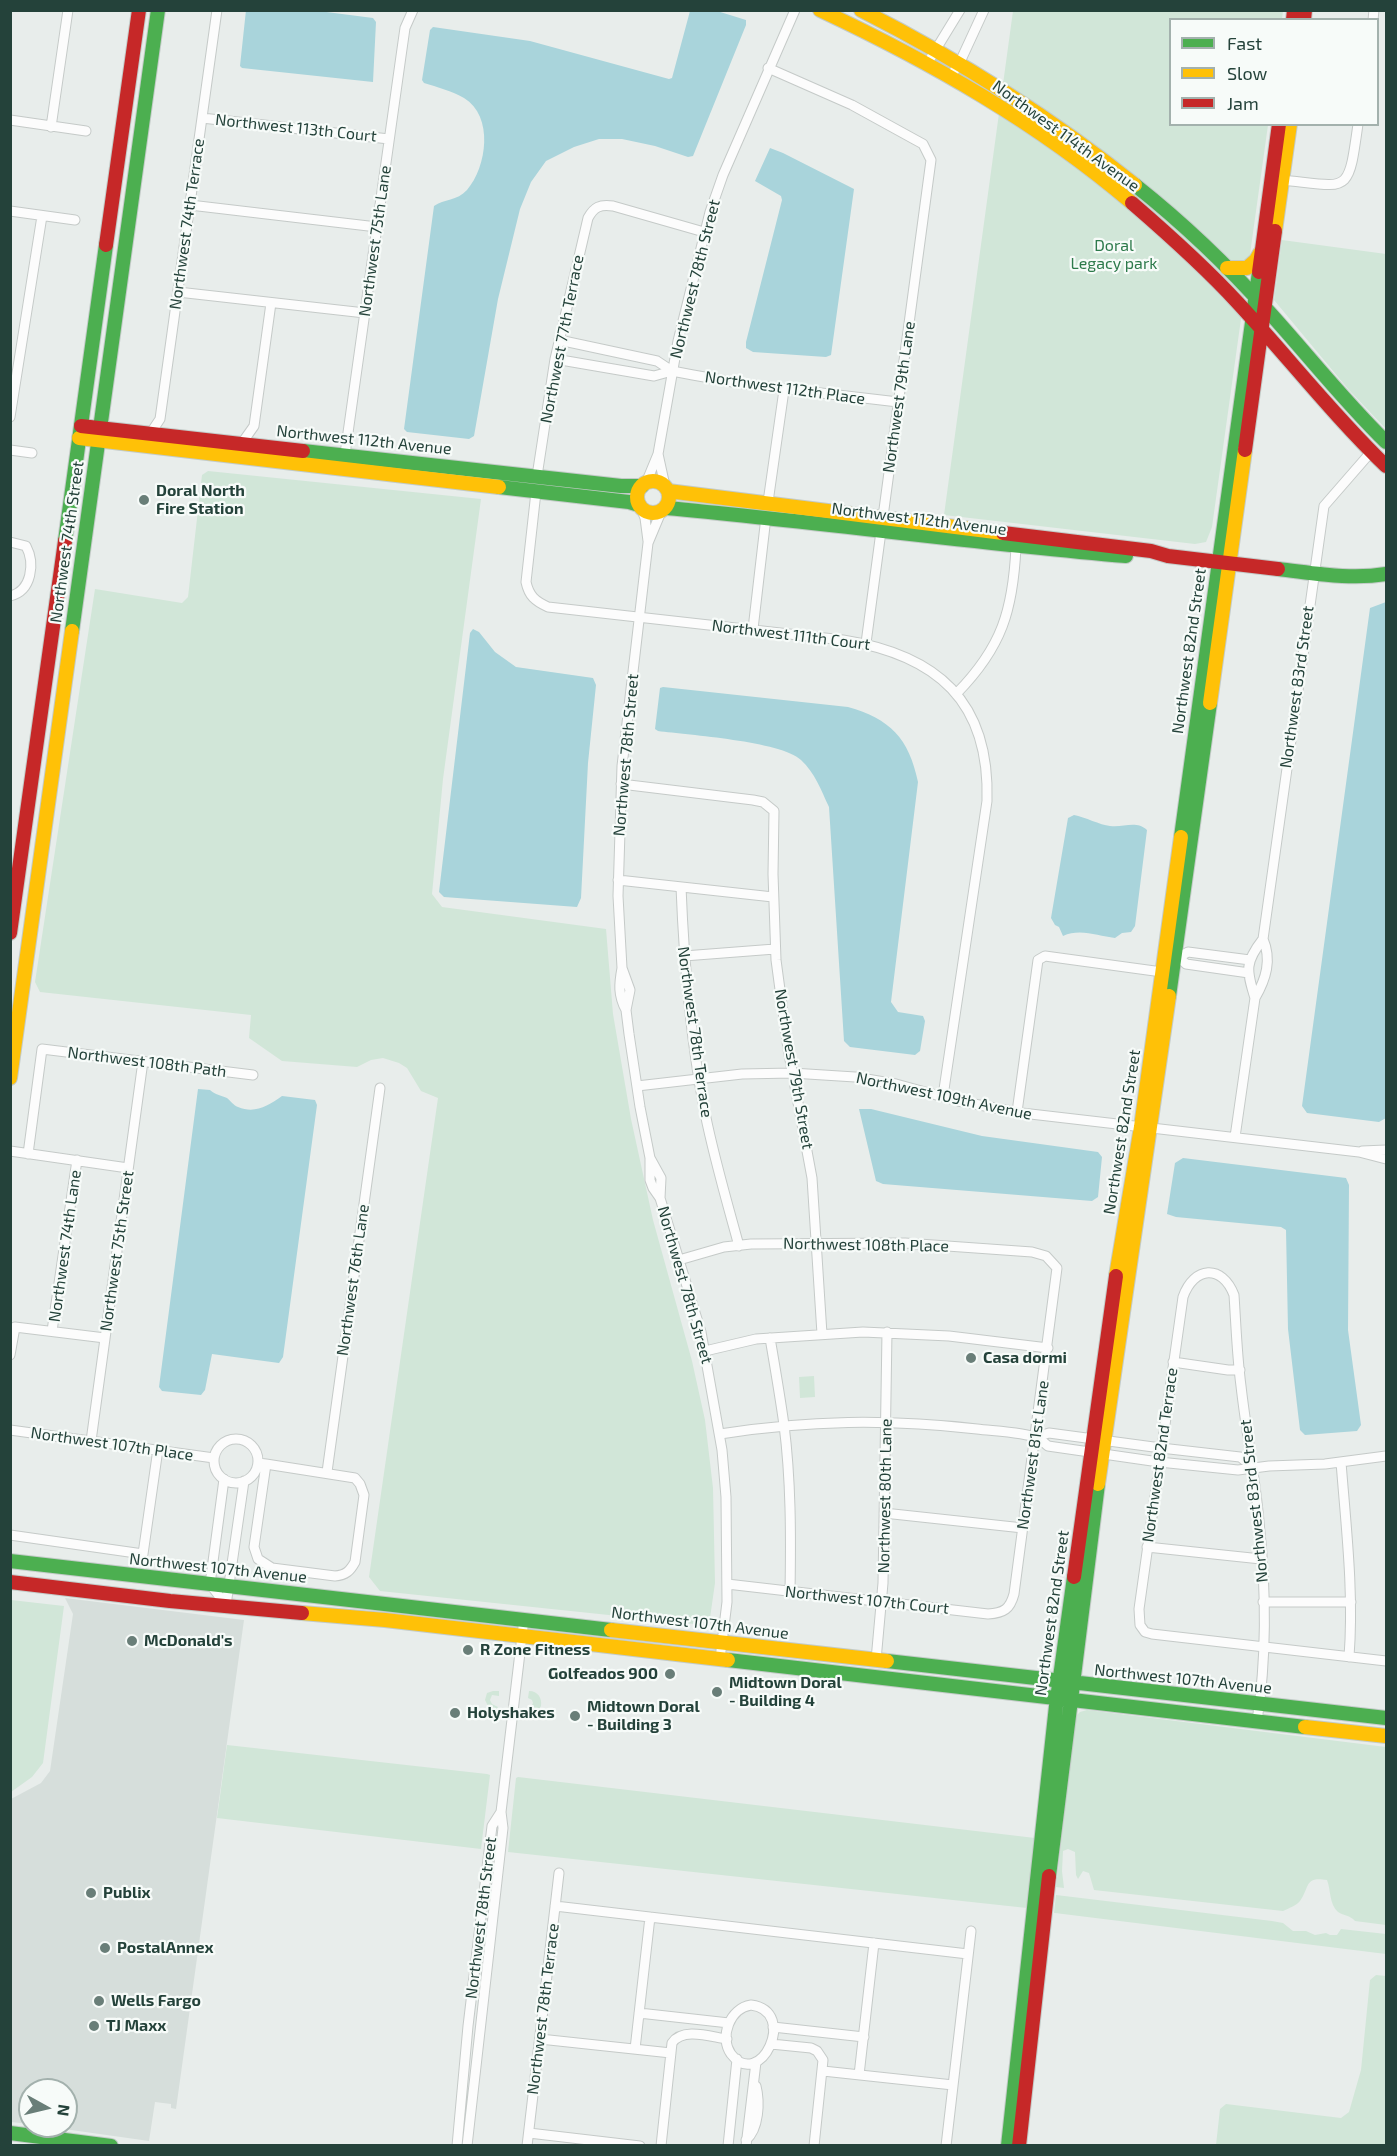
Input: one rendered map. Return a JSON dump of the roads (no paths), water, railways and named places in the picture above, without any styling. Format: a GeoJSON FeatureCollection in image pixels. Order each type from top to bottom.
{"type":"FeatureCollection","features":[{"type":"Feature","properties":{"kind":"street"},"geometry":{"type":"LineString","coordinates":[[51,127],[68,10]]}},
{"type":"Feature","properties":{"kind":"street","name":"Northwest 74th Street"},"geometry":{"type":"LineString","coordinates":[[10,933],[139,10]]}},
{"type":"Feature","properties":{"kind":"street","name":"Northwest 74th Street"},"geometry":{"type":"LineString","coordinates":[[10,1078],[158,10]]}},
{"type":"Feature","properties":{"kind":"street","name":"Northwest 74th Terrace"},"geometry":{"type":"LineString","coordinates":[[150,434],[160,417],[217,10]]}},
{"type":"Feature","properties":{"kind":"street","name":"Northwest 75th Lane"},"geometry":{"type":"LineString","coordinates":[[345,454],[405,28],[403,10]]}},
{"type":"Feature","properties":{"kind":"street","name":"Northwest 75th Lane"},"geometry":{"type":"LineString","coordinates":[[405,28],[413,10]]}},
{"type":"Feature","properties":{"kind":"street","name":"Northwest 78th Street"},"geometry":{"type":"LineString","coordinates":[[644,484],[658,454],[672,372],[704,232],[723,175],[795,10]]}},
{"type":"Feature","properties":{"kind":"street","name":"Northwest 114th Avenue"},"geometry":{"type":"LineString","coordinates":[[820,10],[874,35],[951,76],[1031,127],[1121,194],[1164,230],[1217,281],[1262,330]]}},
{"type":"Feature","properties":{"kind":"street","name":"Northwest 114th Avenue"},"geometry":{"type":"LineString","coordinates":[[861,10],[960,62],[1060,127],[1127,178],[1227,268],[1265,308]]}},
{"type":"Feature","properties":{"kind":"street"},"geometry":{"type":"LineString","coordinates":[[927,64],[960,10]]}},
{"type":"Feature","properties":{"kind":"street"},"geometry":{"type":"LineString","coordinates":[[951,76],[984,10]]}},
{"type":"Feature","properties":{"kind":"street","name":"Northwest 79th Lane"},"geometry":{"type":"LineString","coordinates":[[768,68],[852,105],[922,144],[931,160],[866,644]]}},
{"type":"Feature","properties":{"kind":"street","name":"Northwest 113th Court"},"geometry":{"type":"LineString","coordinates":[[202,118],[389,139]]}},
{"type":"Feature","properties":{"kind":"street"},"geometry":{"type":"LineString","coordinates":[[10,120],[86,131]]}},
{"type":"Feature","properties":{"kind":"street","name":"Northwest 82nd Street"},"geometry":{"type":"LineString","coordinates":[[1146,1127],[1172,956],[1224,563],[1241,433],[1252,319],[1278,126]]}},
{"type":"Feature","properties":{"kind":"street","name":"Northwest 82nd Street"},"geometry":{"type":"LineString","coordinates":[[1241,433],[1256,370],[1290,126]]}},
{"type":"Feature","properties":{"kind":"street"},"geometry":{"type":"LineString","coordinates":[[1282,180],[1324,185],[1344,182],[1350,174],[1358,126]]}},
{"type":"Feature","properties":{"kind":"street"},"geometry":{"type":"LineString","coordinates":[[190,206],[377,227]]}},
{"type":"Feature","properties":{"kind":"street","name":"Northwest 77th Terrace"},"geometry":{"type":"LineString","coordinates":[[537,476],[555,359],[588,218],[592,211],[598,206],[613,206],[704,232]]}},
{"type":"Feature","properties":{"kind":"street"},"geometry":{"type":"LineString","coordinates":[[10,211],[75,220]]}},
{"type":"Feature","properties":{"kind":"street"},"geometry":{"type":"LineString","coordinates":[[10,417],[42,216]]}},
{"type":"Feature","properties":{"kind":"street"},"geometry":{"type":"LineString","coordinates":[[1227,268],[1247,268],[1256,260],[1261,251]]}},
{"type":"Feature","properties":{"kind":"street"},"geometry":{"type":"LineString","coordinates":[[178,292],[365,313]]}},
{"type":"Feature","properties":{"kind":"street"},"geometry":{"type":"LineString","coordinates":[[242,443],[254,426],[271,303]]}},
{"type":"Feature","properties":{"kind":"street"},"geometry":{"type":"LineString","coordinates":[[1265,308],[1353,410],[1386,442]]}},
{"type":"Feature","properties":{"kind":"street"},"geometry":{"type":"LineString","coordinates":[[1262,330],[1340,421],[1386,466]]}},
{"type":"Feature","properties":{"kind":"street","name":"Northwest 112th Place"},"geometry":{"type":"LineString","coordinates":[[560,340],[657,361],[672,372]]}},
{"type":"Feature","properties":{"kind":"street"},"geometry":{"type":"LineString","coordinates":[[1256,370],[1260,364],[1270,358],[1287,359]]}},
{"type":"Feature","properties":{"kind":"street","name":"Northwest 112th Place"},"geometry":{"type":"LineString","coordinates":[[555,359],[654,376],[672,372],[784,390],[898,402]]}},
{"type":"Feature","properties":{"kind":"street"},"geometry":{"type":"LineString","coordinates":[[768,502],[784,390]]}},
{"type":"Feature","properties":{"kind":"street","name":"Northwest 112th Avenue"},"geometry":{"type":"LineString","coordinates":[[80,432],[355,471],[629,502],[640,506]]}},
{"type":"Feature","properties":{"kind":"street","name":"Northwest 112th Avenue"},"geometry":{"type":"LineString","coordinates":[[99,435],[150,434],[631,487],[644,484]]}},
{"type":"Feature","properties":{"kind":"street"},"geometry":{"type":"LineString","coordinates":[[10,450],[32,453]]}},
{"type":"Feature","properties":{"kind":"street","name":"Northwest 83rd Street"},"geometry":{"type":"LineString","coordinates":[[1255,998],[1248,964],[1253,951],[1263,939],[1324,506],[1371,452]]}},
{"type":"Feature","properties":{"kind":"street"},"geometry":{"type":"LineString","coordinates":[[345,454],[349,465],[355,471]]}},
{"type":"Feature","properties":{"kind":"street","name":"Northwest 78th Street"},"geometry":{"type":"LineString","coordinates":[[658,454],[667,488]]}},
{"type":"Feature","properties":{"kind":"street"},"geometry":{"type":"LineString","coordinates":[[656,481],[667,488],[670,500],[664,510],[650,513],[640,506],[637,496],[644,484],[656,481]]}},
{"type":"Feature","properties":{"kind":"street","name":"Northwest 112th Avenue"},"geometry":{"type":"LineString","coordinates":[[667,488],[768,502],[1016,547],[1153,558],[1168,556]]}},
{"type":"Feature","properties":{"kind":"street","name":"Northwest 111th Court"},"geometry":{"type":"LineString","coordinates":[[536,492],[526,582],[529,593],[537,602],[548,607],[753,629],[866,644],[901,654],[920,664],[938,675],[957,693],[980,738],[985,758],[987,801],[944,1096]]}},
{"type":"Feature","properties":{"kind":"street","name":"Northwest 78th Street"},"geometry":{"type":"LineString","coordinates":[[640,506],[645,518],[648,543],[621,784],[618,880],[622,968],[619,992],[626,1010],[650,1158],[661,1178],[660,1198],[705,1351],[720,1434],[726,1497],[727,1584],[720,1659]]}},
{"type":"Feature","properties":{"kind":"street","name":"Northwest 112th Avenue"},"geometry":{"type":"LineString","coordinates":[[664,510],[674,507],[766,517],[1006,534],[1151,551],[1168,556],[1313,574],[1359,577],[1386,574]]}},
{"type":"Feature","properties":{"kind":"street","name":"Northwest 78th Street"},"geometry":{"type":"LineString","coordinates":[[648,543],[664,510]]}},
{"type":"Feature","properties":{"kind":"street"},"geometry":{"type":"LineString","coordinates":[[753,629],[766,517]]}},
{"type":"Feature","properties":{"kind":"street"},"geometry":{"type":"LineString","coordinates":[[957,693],[980,668],[1001,632],[1011,593],[1016,547],[1014,540],[1006,534]]}},
{"type":"Feature","properties":{"kind":"street"},"geometry":{"type":"LineString","coordinates":[[10,542],[26,546],[31,561],[25,587],[22,592],[10,596]]}},
{"type":"Feature","properties":{"kind":"street","name":"Northwest 79th Street"},"geometry":{"type":"LineString","coordinates":[[621,784],[753,800],[768,805],[774,811],[775,949],[792,1073],[813,1178],[822,1334]]}},
{"type":"Feature","properties":{"kind":"street"},"geometry":{"type":"LineString","coordinates":[[618,880],[773,897]]}},
{"type":"Feature","properties":{"kind":"street","name":"Northwest 78th Terrace"},"geometry":{"type":"LineString","coordinates":[[681,887],[684,956],[698,1078],[718,1169],[739,1245]]}},
{"type":"Feature","properties":{"kind":"street","name":"Northwest 83rd Street"},"geometry":{"type":"LineString","coordinates":[[1235,1137],[1255,998],[1268,968],[1268,950],[1263,939]]}},
{"type":"Feature","properties":{"kind":"street"},"geometry":{"type":"LineString","coordinates":[[684,956],[775,949]]}},
{"type":"Feature","properties":{"kind":"street"},"geometry":{"type":"LineString","coordinates":[[1172,956],[1188,952],[1250,960]]}},
{"type":"Feature","properties":{"kind":"street"},"geometry":{"type":"LineString","coordinates":[[1017,1112],[1038,960],[1045,956],[1162,972]]}},
{"type":"Feature","properties":{"kind":"street"},"geometry":{"type":"LineString","coordinates":[[1172,956],[1186,964],[1249,973]]}},
{"type":"Feature","properties":{"kind":"street","name":"Northwest 82nd Street"},"geometry":{"type":"LineString","coordinates":[[1008,2145],[1098,1446],[1133,1236],[1162,972],[1172,956]]}},
{"type":"Feature","properties":{"kind":"street","name":"Northwest 108th Path"},"geometry":{"type":"LineString","coordinates":[[28,1154],[42,1049],[253,1075]]}},
{"type":"Feature","properties":{"kind":"street","name":"Northwest 75th Street"},"geometry":{"type":"LineString","coordinates":[[91,1440],[143,1061]]}},
{"type":"Feature","properties":{"kind":"street","name":"Northwest 109th Avenue"},"geometry":{"type":"LineString","coordinates":[[637,1086],[742,1074],[792,1073],[855,1077],[896,1084],[1017,1112],[1359,1152],[1386,1159]]}},
{"type":"Feature","properties":{"kind":"street","name":"Northwest 76th Lane"},"geometry":{"type":"LineString","coordinates":[[327,1472],[380,1088]]}},
{"type":"Feature","properties":{"kind":"street","name":"Northwest 109th Avenue"},"geometry":{"type":"LineString","coordinates":[[1359,1152],[1386,1150]]}},
{"type":"Feature","properties":{"kind":"street"},"geometry":{"type":"LineString","coordinates":[[10,1151],[128,1168]]}},
{"type":"Feature","properties":{"kind":"street","name":"Northwest 74th Lane"},"geometry":{"type":"LineString","coordinates":[[52,1331],[77,1160]]}},
{"type":"Feature","properties":{"kind":"street","name":"Northwest 108th Place"},"geometry":{"type":"LineString","coordinates":[[679,1260],[739,1245],[905,1243],[1032,1252],[1053,1262]]}},
{"type":"Feature","properties":{"kind":"street","name":"Northwest 81st Lane"},"geometry":{"type":"LineString","coordinates":[[1006,1610],[1014,1594],[1036,1437],[1056,1280],[1057,1268],[1053,1262]]}},
{"type":"Feature","properties":{"kind":"street","name":"Northwest 82nd Terrace"},"geometry":{"type":"LineString","coordinates":[[1229,1282],[1220,1275],[1209,1272],[1192,1279],[1187,1284],[1182,1297],[1139,1609],[1140,1625],[1145,1632],[1165,1637],[1263,1647]]}},
{"type":"Feature","properties":{"kind":"street","name":"Northwest 83rd Street"},"geometry":{"type":"LineString","coordinates":[[1229,1282],[1234,1295],[1239,1370],[1253,1467],[1262,1559],[1263,1647],[1257,1721]]}},
{"type":"Feature","properties":{"kind":"street"},"geometry":{"type":"LineString","coordinates":[[10,1355],[15,1327],[105,1338]]}},
{"type":"Feature","properties":{"kind":"street"},"geometry":{"type":"LineString","coordinates":[[705,1351],[770,1338],[887,1332],[949,1336],[1048,1348]]}},
{"type":"Feature","properties":{"kind":"street","name":"Northwest 80th Lane"},"geometry":{"type":"LineString","coordinates":[[876,1660],[882,1602],[887,1332]]}},
{"type":"Feature","properties":{"kind":"street"},"geometry":{"type":"LineString","coordinates":[[770,1338],[784,1426],[790,1505],[790,1592]]}},
{"type":"Feature","properties":{"kind":"street"},"geometry":{"type":"LineString","coordinates":[[1173,1362],[1239,1370]]}},
{"type":"Feature","properties":{"kind":"street"},"geometry":{"type":"LineString","coordinates":[[720,1434],[841,1421],[945,1426],[1036,1437],[1049,1433],[1160,1462],[1238,1470],[1386,1456]]}},
{"type":"Feature","properties":{"kind":"street","name":"Northwest 107th Place"},"geometry":{"type":"LineString","coordinates":[[10,1430],[214,1458]]}},
{"type":"Feature","properties":{"kind":"street"},"geometry":{"type":"LineString","coordinates":[[262,1463],[244,1481],[235,1483],[224,1479],[216,1470],[214,1458],[222,1444],[240,1439],[252,1445],[262,1463],[254,1547],[258,1559],[272,1568],[335,1576],[344,1575],[355,1562],[364,1495],[360,1484],[355,1478],[327,1472],[262,1463]]}},
{"type":"Feature","properties":{"kind":"street"},"geometry":{"type":"LineString","coordinates":[[1098,1446],[1161,1448],[1240,1456],[1253,1467]]}},
{"type":"Feature","properties":{"kind":"street"},"geometry":{"type":"LineString","coordinates":[[10,1535],[143,1554],[158,1449]]}},
{"type":"Feature","properties":{"kind":"street"},"geometry":{"type":"LineString","coordinates":[[1341,1462],[1351,1602],[1349,1657]]}},
{"type":"Feature","properties":{"kind":"street"},"geometry":{"type":"LineString","coordinates":[[224,1479],[210,1584],[226,1605]]}},
{"type":"Feature","properties":{"kind":"street"},"geometry":{"type":"LineString","coordinates":[[226,1605],[244,1481]]}},
{"type":"Feature","properties":{"kind":"street"},"geometry":{"type":"LineString","coordinates":[[220,1509],[238,1512]]}},
{"type":"Feature","properties":{"kind":"street"},"geometry":{"type":"LineString","coordinates":[[884,1513],[1023,1528]]}},
{"type":"Feature","properties":{"kind":"street"},"geometry":{"type":"LineString","coordinates":[[1147,1547],[1262,1559]]}},
{"type":"Feature","properties":{"kind":"street","name":"Northwest 107th Avenue"},"geometry":{"type":"LineString","coordinates":[[10,1561],[1386,1718]]}},
{"type":"Feature","properties":{"kind":"street","name":"Northwest 107th Avenue"},"geometry":{"type":"LineString","coordinates":[[10,1582],[170,1601],[522,1636],[1386,1736]]}},
{"type":"Feature","properties":{"kind":"street","name":"Northwest 107th Court"},"geometry":{"type":"LineString","coordinates":[[727,1584],[988,1614],[999,1614],[1006,1610]]}},
{"type":"Feature","properties":{"kind":"street"},"geometry":{"type":"LineString","coordinates":[[1263,1602],[1351,1602]]}},
{"type":"Feature","properties":{"kind":"street"},"geometry":{"type":"LineString","coordinates":[[501,1812],[524,1619]]}},
{"type":"Feature","properties":{"kind":"street"},"geometry":{"type":"LineString","coordinates":[[1263,1647],[1386,1661]]}},
{"type":"Feature","properties":{"kind":"street","name":"Northwest 82nd Street"},"geometry":{"type":"LineString","coordinates":[[1019,2145],[1064,1698]]}},
{"type":"Feature","properties":{"kind":"street","name":"Northwest 78th Street"},"geometry":{"type":"LineString","coordinates":[[457,2145],[468,2026],[492,1826],[501,1812]]}},
{"type":"Feature","properties":{"kind":"street","name":"Northwest 78th Street"},"geometry":{"type":"LineString","coordinates":[[467,2145],[503,1828],[501,1812]]}},
{"type":"Feature","properties":{"kind":"street","name":"Northwest 78th Terrace"},"geometry":{"type":"LineString","coordinates":[[527,2145],[559,1873]]}},
{"type":"Feature","properties":{"kind":"street"},"geometry":{"type":"LineString","coordinates":[[555,1906],[968,1954]]}},
{"type":"Feature","properties":{"kind":"street"},"geometry":{"type":"LineString","coordinates":[[635,2049],[650,1917]]}},
{"type":"Feature","properties":{"kind":"street"},"geometry":{"type":"LineString","coordinates":[[946,2145],[971,1931]]}},
{"type":"Feature","properties":{"kind":"street"},"geometry":{"type":"LineString","coordinates":[[859,2075],[874,1943]]}},
{"type":"Feature","properties":{"kind":"street"},"geometry":{"type":"LineString","coordinates":[[744,2006],[766,2011],[773,2027],[771,2044],[766,2056],[756,2062],[744,2062],[737,2059],[728,2048],[729,2023],[734,2013],[744,2006]]}},
{"type":"Feature","properties":{"kind":"street"},"geometry":{"type":"LineString","coordinates":[[639,2013],[729,2023]]}},
{"type":"Feature","properties":{"kind":"street"},"geometry":{"type":"LineString","coordinates":[[468,2026],[481,2027]]}},
{"type":"Feature","properties":{"kind":"street"},"geometry":{"type":"LineString","coordinates":[[773,2027],[864,2037]]}},
{"type":"Feature","properties":{"kind":"street"},"geometry":{"type":"LineString","coordinates":[[661,2145],[672,2043],[680,2035],[727,2039]]}},
{"type":"Feature","properties":{"kind":"street"},"geometry":{"type":"LineString","coordinates":[[540,2039],[671,2053]]}},
{"type":"Feature","properties":{"kind":"street"},"geometry":{"type":"LineString","coordinates":[[771,2044],[811,2048],[817,2051],[824,2060],[814,2145]]}},
{"type":"Feature","properties":{"kind":"street"},"geometry":{"type":"LineString","coordinates":[[728,2145],[737,2059]]}},
{"type":"Feature","properties":{"kind":"street"},"geometry":{"type":"LineString","coordinates":[[746,2143],[756,2062]]}},
{"type":"Feature","properties":{"kind":"street"},"geometry":{"type":"LineString","coordinates":[[823,2071],[953,2085]]}},
{"type":"Feature","properties":{"kind":"street"},"geometry":{"type":"LineString","coordinates":[[746,2143],[754,2132],[758,2102],[755,2083]]}},
{"type":"Feature","properties":{"kind":"street"},"geometry":{"type":"LineString","coordinates":[[734,2101],[751,2102]]}},
{"type":"Feature","properties":{"kind":"street"},"geometry":{"type":"LineString","coordinates":[[10,2133],[111,2145]]}},
{"type":"Feature","properties":{"kind":"street"},"geometry":{"type":"LineString","coordinates":[[529,2133],[640,2145]]}},
{"type":"Feature","properties":{"kind":"water"},"geometry":{"type":"Polygon","coordinates":[[[246,10],[311,10],[373,18],[376,22],[373,82],[242,68],[240,66],[246,10]]]}},
{"type":"Feature","properties":{"kind":"water"},"geometry":{"type":"Polygon","coordinates":[[[690,11],[717,11],[746,20],[746,25],[693,156],[688,157],[655,146],[622,139],[599,139],[574,147],[546,161],[531,182],[520,209],[498,299],[474,436],[469,439],[407,432],[404,429],[434,206],[459,196],[467,190],[479,168],[484,142],[480,117],[474,106],[464,98],[424,83],[422,80],[430,30],[433,27],[530,41],[669,79],[672,78],[690,11]]]}},
{"type":"Feature","properties":{"kind":"water"},"geometry":{"type":"Polygon","coordinates":[[[770,148],[854,189],[831,355],[826,357],[753,352],[746,348],[782,200],[781,196],[755,181],[770,148]]]}},
{"type":"Feature","properties":{"kind":"water"},"geometry":{"type":"Polygon","coordinates":[[[1386,602],[1386,1118],[1379,1122],[1307,1113],[1302,1106],[1370,608],[1386,602]]]}},
{"type":"Feature","properties":{"kind":"water"},"geometry":{"type":"Polygon","coordinates":[[[473,629],[479,632],[495,652],[516,667],[593,678],[596,685],[588,763],[581,898],[577,907],[444,897],[439,892],[470,633],[473,629]]]}},
{"type":"Feature","properties":{"kind":"water"},"geometry":{"type":"Polygon","coordinates":[[[660,688],[848,707],[886,724],[903,742],[918,782],[891,1002],[898,1012],[923,1016],[925,1021],[920,1051],[915,1055],[850,1047],[844,1041],[829,807],[810,770],[790,753],[774,748],[733,740],[658,731],[655,729],[660,688]]]}},
{"type":"Feature","properties":{"kind":"water"},"geometry":{"type":"Polygon","coordinates":[[[1074,815],[1106,825],[1138,825],[1147,830],[1135,926],[1131,932],[1122,933],[1115,938],[1082,933],[1063,936],[1051,918],[1068,818],[1074,815]]]}},
{"type":"Feature","properties":{"kind":"water"},"geometry":{"type":"Polygon","coordinates":[[[198,1089],[210,1090],[227,1098],[236,1106],[250,1110],[261,1108],[282,1096],[315,1100],[317,1105],[283,1357],[279,1363],[212,1354],[205,1390],[201,1395],[162,1391],[159,1387],[198,1089]]]}},
{"type":"Feature","properties":{"kind":"water"},"geometry":{"type":"Polygon","coordinates":[[[859,1109],[871,1109],[982,1136],[1098,1152],[1102,1157],[1098,1197],[1092,1201],[883,1184],[876,1181],[859,1109]]]}},
{"type":"Feature","properties":{"kind":"water"},"geometry":{"type":"Polygon","coordinates":[[[1183,1158],[1346,1178],[1349,1185],[1348,1330],[1361,1425],[1357,1431],[1305,1435],[1300,1430],[1288,1329],[1286,1230],[1281,1227],[1176,1217],[1167,1214],[1175,1163],[1183,1158]]]}},
{"type":"Feature","properties":{"kind":"place","name":"Doral North Fire Station"},"geometry":{"type":"Point","coordinates":[144,500]}},
{"type":"Feature","properties":{"kind":"place","name":"Casa dormi"},"geometry":{"type":"Point","coordinates":[971,1358]}},
{"type":"Feature","properties":{"kind":"place","name":"McDonald's"},"geometry":{"type":"Point","coordinates":[132,1641]}},
{"type":"Feature","properties":{"kind":"place","name":"R Zone Fitness"},"geometry":{"type":"Point","coordinates":[468,1650]}},
{"type":"Feature","properties":{"kind":"place","name":"Golfeados 900"},"geometry":{"type":"Point","coordinates":[670,1674]}},
{"type":"Feature","properties":{"kind":"place","name":"Midtown Doral - Building 4"},"geometry":{"type":"Point","coordinates":[717,1692]}},
{"type":"Feature","properties":{"kind":"place","name":"Holyshakes"},"geometry":{"type":"Point","coordinates":[455,1713]}},
{"type":"Feature","properties":{"kind":"place","name":"Midtown Doral - Building 3"},"geometry":{"type":"Point","coordinates":[575,1716]}},
{"type":"Feature","properties":{"kind":"place","name":"Publix"},"geometry":{"type":"Point","coordinates":[91,1893]}},
{"type":"Feature","properties":{"kind":"place","name":"PostalAnnex"},"geometry":{"type":"Point","coordinates":[105,1948]}},
{"type":"Feature","properties":{"kind":"place","name":"Wells Fargo"},"geometry":{"type":"Point","coordinates":[99,2001]}},
{"type":"Feature","properties":{"kind":"place","name":"TJ Maxx"},"geometry":{"type":"Point","coordinates":[94,2026]}},
{"type":"Feature","properties":{"kind":"park label","name":"Doral Legacy park"},"geometry":{"type":"Point","coordinates":[1114,255]}}]}
